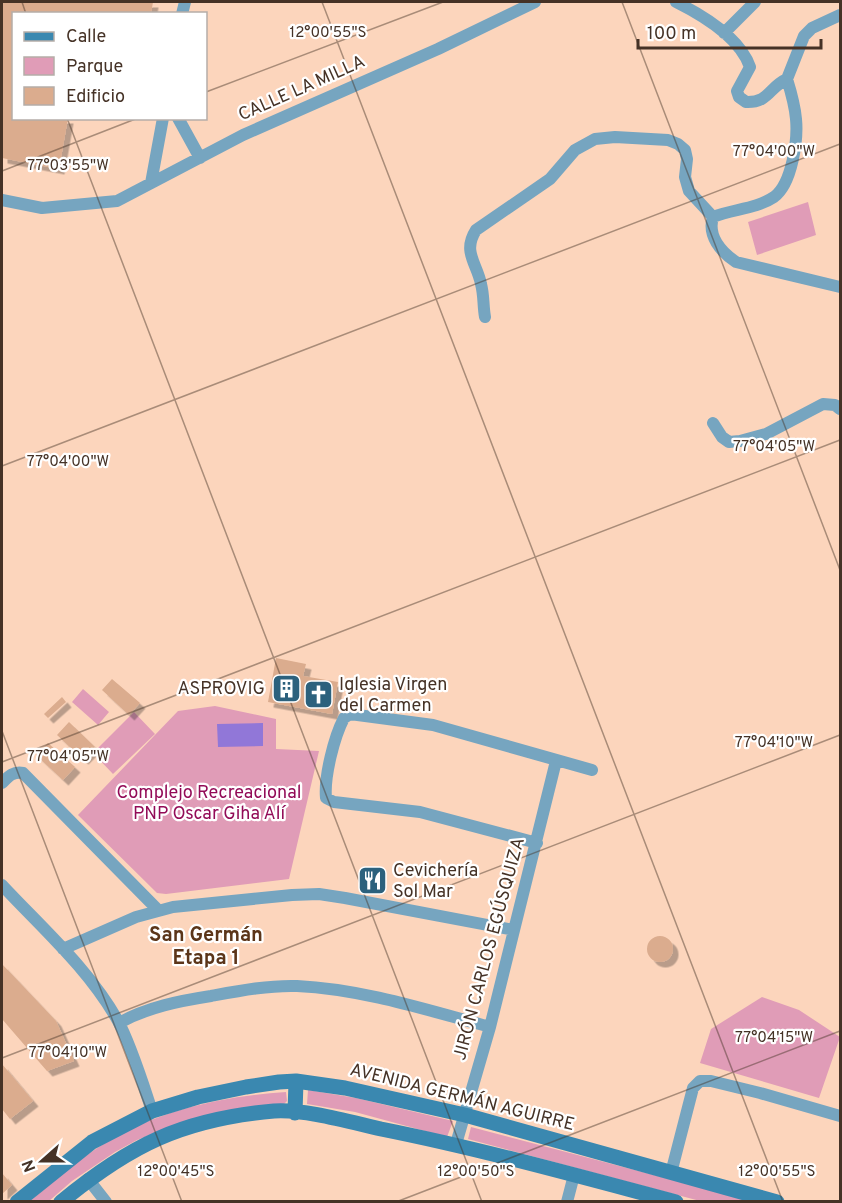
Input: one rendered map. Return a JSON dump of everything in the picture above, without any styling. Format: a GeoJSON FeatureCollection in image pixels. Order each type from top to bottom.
{"type":"FeatureCollection","features":[{"type":"Feature","properties":{"kind":"main road","name":"AVENIDA GERMÁN AGUIRRE"},"geometry":{"type":"LineString","coordinates":[[17,1202],[92,1142],[152,1111],[230,1090],[296,1081],[345,1088],[465,1115],[777,1202]]}},
{"type":"Feature","properties":{"kind":"main road"},"geometry":{"type":"LineString","coordinates":[[295,1113],[296,1081]]}},
{"type":"Feature","properties":{"kind":"main road"},"geometry":{"type":"LineString","coordinates":[[61,1202],[88,1179],[151,1140],[195,1124],[276,1111],[312,1114],[456,1144],[676,1202]]}},
{"type":"Feature","properties":{"kind":"street","name":"CALLE LA MILLA"},"geometry":{"type":"LineString","coordinates":[[2,200],[42,208],[117,201],[243,135],[438,49],[535,2]]}},
{"type":"Feature","properties":{"kind":"street"},"geometry":{"type":"LineString","coordinates":[[676,2],[702,15],[724,33],[747,57],[750,67],[737,91],[746,102],[763,100],[787,79]]}},
{"type":"Feature","properties":{"kind":"street"},"geometry":{"type":"LineString","coordinates":[[724,33],[755,2]]}},
{"type":"Feature","properties":{"kind":"street"},"geometry":{"type":"LineString","coordinates":[[713,217],[763,202],[776,196],[786,184],[794,157],[796,119],[787,79],[804,36],[812,28],[840,15]]}},
{"type":"Feature","properties":{"kind":"street"},"geometry":{"type":"LineString","coordinates":[[152,183],[163,120]]}},
{"type":"Feature","properties":{"kind":"street"},"geometry":{"type":"LineString","coordinates":[[179,120],[200,158]]}},
{"type":"Feature","properties":{"kind":"street"},"geometry":{"type":"LineString","coordinates":[[486,317],[481,284],[472,259],[471,238],[476,231],[550,179],[575,150],[595,139],[615,137],[668,140],[678,144],[685,150],[687,159],[685,177],[689,191],[713,217]]}},
{"type":"Feature","properties":{"kind":"street"},"geometry":{"type":"LineString","coordinates":[[713,217],[710,226],[713,237],[728,256],[736,262],[840,287]]}},
{"type":"Feature","properties":{"kind":"street"},"geometry":{"type":"LineString","coordinates":[[713,423],[722,437],[729,442],[740,441],[766,434],[823,404],[835,405],[840,409]]}},
{"type":"Feature","properties":{"kind":"street"},"geometry":{"type":"LineString","coordinates":[[537,843],[420,812],[334,802],[326,798],[325,789],[329,767],[344,718],[350,714],[434,725],[592,770]]}},
{"type":"Feature","properties":{"kind":"street","name":"JIRÓN CARLOS EGÚSQUIZA"},"geometry":{"type":"LineString","coordinates":[[456,1144],[490,1027],[556,761]]}},
{"type":"Feature","properties":{"kind":"street"},"geometry":{"type":"LineString","coordinates":[[2,783],[10,775],[17,772],[23,773],[158,910]]}},
{"type":"Feature","properties":{"kind":"street"},"geometry":{"type":"LineString","coordinates":[[2,885],[91,981],[119,1023],[152,1111]]}},
{"type":"Feature","properties":{"kind":"street"},"geometry":{"type":"LineString","coordinates":[[63,949],[158,910],[292,895],[319,894],[514,930]]}},
{"type":"Feature","properties":{"kind":"street"},"geometry":{"type":"LineString","coordinates":[[119,1023],[136,1014],[192,999],[262,988],[296,986],[339,990],[396,1002],[490,1027]]}},
{"type":"Feature","properties":{"kind":"street"},"geometry":{"type":"LineString","coordinates":[[671,1173],[693,1088],[700,1081],[711,1081],[760,1093],[840,1116]]}},
{"type":"Feature","properties":{"kind":"street"},"geometry":{"type":"LineString","coordinates":[[567,1202],[574,1175]]}},
{"type":"Feature","properties":{"kind":"street"},"geometry":{"type":"LineString","coordinates":[[88,1179],[106,1202]]}},
{"type":"Feature","properties":{"kind":"green space"},"geometry":{"type":"Polygon","coordinates":[[[808,202],[816,235],[757,255],[748,222],[808,202]]]}},
{"type":"Feature","properties":{"kind":"green space"},"geometry":{"type":"Polygon","coordinates":[[[83,689],[109,712],[98,725],[72,702],[83,689]]]}},
{"type":"Feature","properties":{"kind":"green space","name":"Complejo Recreacional PNP Oscar Giha Alí"},"geometry":{"type":"Polygon","coordinates":[[[215,706],[276,719],[276,749],[319,751],[289,879],[166,894],[157,893],[78,815],[178,711],[215,706]]]}},
{"type":"Feature","properties":{"kind":"green space"},"geometry":{"type":"Polygon","coordinates":[[[134,712],[155,734],[113,774],[93,753],[134,712]]]}},
{"type":"Feature","properties":{"kind":"green space"},"geometry":{"type":"Polygon","coordinates":[[[762,997],[799,1010],[840,1037],[819,1098],[700,1063],[711,1029],[762,997]]]}},
{"type":"Feature","properties":{"kind":"green space"},"geometry":{"type":"Polygon","coordinates":[[[308,1090],[356,1098],[453,1121],[447,1137],[355,1112],[307,1104],[308,1090]]]}},
{"type":"Feature","properties":{"kind":"green space"},"geometry":{"type":"Polygon","coordinates":[[[286,1092],[287,1101],[284,1104],[162,1130],[137,1140],[72,1181],[49,1201],[29,1202],[68,1169],[99,1147],[151,1120],[217,1101],[286,1092]]]}},
{"type":"Feature","properties":{"kind":"green space"},"geometry":{"type":"Polygon","coordinates":[[[471,1127],[753,1201],[700,1201],[468,1139],[471,1127]]]}},
{"type":"Feature","properties":{"kind":"shaded area"},"geometry":{"type":"Polygon","coordinates":[[[263,723],[263,746],[218,747],[217,724],[263,723]]]}},
{"type":"Feature","properties":{"kind":"building"},"geometry":{"type":"Polygon","coordinates":[[[2,2],[153,2],[151,12],[12,12],[12,120],[68,120],[59,169],[2,158],[2,2]]]}},
{"type":"Feature","properties":{"kind":"building"},"geometry":{"type":"Polygon","coordinates":[[[276,658],[306,664],[303,676],[338,682],[332,714],[268,702],[276,658]]]}},
{"type":"Feature","properties":{"kind":"building"},"geometry":{"type":"Polygon","coordinates":[[[112,679],[140,703],[129,715],[102,690],[112,679]]]}},
{"type":"Feature","properties":{"kind":"building"},"geometry":{"type":"Polygon","coordinates":[[[62,697],[66,702],[48,718],[44,714],[62,697]]]}},
{"type":"Feature","properties":{"kind":"building"},"geometry":{"type":"Polygon","coordinates":[[[69,722],[95,747],[83,759],[57,735],[69,722]]]}},
{"type":"Feature","properties":{"kind":"building"},"geometry":{"type":"Polygon","coordinates":[[[48,743],[75,767],[63,780],[36,755],[48,743]]]}},
{"type":"Feature","properties":{"kind":"building"},"geometry":{"type":"Polygon","coordinates":[[[660,936],[670,939],[673,949],[670,959],[660,962],[650,959],[647,949],[650,939],[660,936]]]}},
{"type":"Feature","properties":{"kind":"building"},"geometry":{"type":"Polygon","coordinates":[[[2,964],[56,1021],[74,1061],[47,1071],[2,1019],[2,964]]]}},
{"type":"Feature","properties":{"kind":"building"},"geometry":{"type":"Polygon","coordinates":[[[2,1064],[33,1101],[10,1119],[2,1109],[2,1064]]]}},
{"type":"Feature","properties":{"kind":"building"},"geometry":{"type":"Polygon","coordinates":[[[2,1173],[12,1185],[2,1194],[2,1173]]]}},
{"type":"Feature","properties":{"kind":"place","name":"ASPROVIG"},"geometry":{"type":"Point","coordinates":[286,689]}},
{"type":"Feature","properties":{"kind":"place","name":"Iglesia Virgen del Carmen"},"geometry":{"type":"Point","coordinates":[318,695]}},
{"type":"Feature","properties":{"kind":"place","name":"Cevichería Sol Mar"},"geometry":{"type":"Point","coordinates":[372,881]}},
{"type":"Feature","properties":{"kind":"district","name":"San Germán Etapa 1"},"geometry":{"type":"Point","coordinates":[206,948]}}]}
